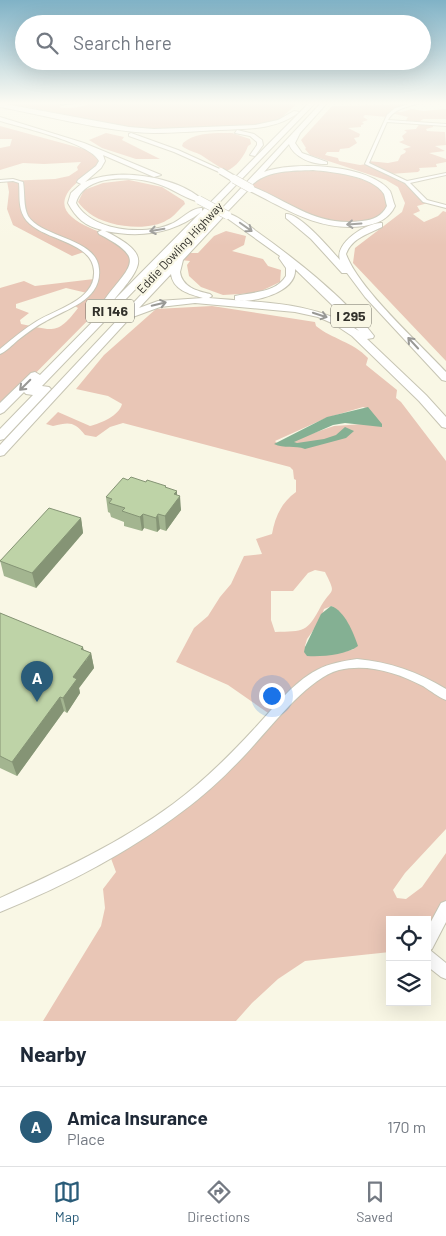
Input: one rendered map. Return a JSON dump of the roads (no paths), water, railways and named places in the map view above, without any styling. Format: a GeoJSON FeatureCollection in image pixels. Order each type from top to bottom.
{"type":"FeatureCollection","features":[{"type":"Feature","properties":{"kind":"highway"},"geometry":{"type":"LineString","coordinates":[[92,150],[101,156],[102,162],[98,168],[68,194],[66,208],[79,221],[127,245],[136,258],[132,273],[109,301]]}},
{"type":"Feature","properties":{"kind":"highway"},"geometry":{"type":"LineString","coordinates":[[96,150],[143,168],[200,202]]}},
{"type":"Feature","properties":{"kind":"highway","name":"I 295"},"geometry":{"type":"LineString","coordinates":[[170,150],[221,171],[250,187],[281,209],[307,232],[446,378]]}},
{"type":"Feature","properties":{"kind":"highway"},"geometry":{"type":"LineString","coordinates":[[180,150],[221,171]]}},
{"type":"Feature","properties":{"kind":"highway"},"geometry":{"type":"LineString","coordinates":[[253,156],[257,150]]}},
{"type":"Feature","properties":{"kind":"highway"},"geometry":{"type":"LineString","coordinates":[[200,202],[153,180],[121,177],[105,178],[86,184],[76,192],[72,203],[76,213],[91,222],[111,229],[132,232],[155,231],[173,227],[259,150]]}},
{"type":"Feature","properties":{"kind":"highway","name":"Eddie Dowling Highway"},"geometry":{"type":"LineString","coordinates":[[0,423],[267,150]]}},
{"type":"Feature","properties":{"kind":"highway","name":"Eddie Dowling Highway"},"geometry":{"type":"LineString","coordinates":[[0,436],[273,150]]}},
{"type":"Feature","properties":{"kind":"highway"},"geometry":{"type":"LineString","coordinates":[[250,187],[282,150]]}},
{"type":"Feature","properties":{"kind":"highway"},"geometry":{"type":"LineString","coordinates":[[296,150],[309,158],[373,179],[388,189],[396,198],[397,207],[390,217],[351,240],[342,252],[346,266],[374,301]]}},
{"type":"Feature","properties":{"kind":"highway"},"geometry":{"type":"LineString","coordinates":[[0,452],[191,246],[250,187],[263,174],[279,168],[301,167],[329,170],[359,177],[376,184],[388,194],[391,206],[384,216],[372,222],[330,224],[302,216],[250,187]]}},
{"type":"Feature","properties":{"kind":"highway"},"geometry":{"type":"LineString","coordinates":[[3,407],[109,301],[200,202]]}},
{"type":"Feature","properties":{"kind":"highway","name":"I 295"},"geometry":{"type":"LineString","coordinates":[[200,202],[227,215],[264,240],[304,271],[368,335],[446,424]]}},
{"type":"Feature","properties":{"kind":"highway"},"geometry":{"type":"LineString","coordinates":[[191,246],[176,269],[175,276],[179,283],[187,289],[204,295],[243,298],[275,290],[286,284],[291,276],[289,264],[264,240]]}},
{"type":"Feature","properties":{"kind":"highway"},"geometry":{"type":"LineString","coordinates":[[117,326],[126,318],[142,309],[176,300],[202,300],[295,309],[314,313],[338,322],[351,331],[428,403]]}},
{"type":"Feature","properties":{"kind":"highway"},"geometry":{"type":"LineString","coordinates":[[0,448],[34,414]]}},
{"type":"Feature","properties":{"kind":"street"},"geometry":{"type":"LineString","coordinates":[[373,150],[367,164],[406,182],[425,201],[446,207]]}},
{"type":"Feature","properties":{"kind":"street"},"geometry":{"type":"LineString","coordinates":[[406,182],[446,174]]}},
{"type":"Feature","properties":{"kind":"street"},"geometry":{"type":"LineString","coordinates":[[0,181],[20,182],[24,210],[30,221],[86,252],[94,260],[97,270],[96,281],[90,291],[78,302],[35,324],[0,352]]}},
{"type":"Feature","properties":{"kind":"street"},"geometry":{"type":"LineString","coordinates":[[0,905],[102,857],[165,817],[222,770],[299,688],[317,674],[348,665],[376,664],[411,675],[446,695]]}},
{"type":"Feature","properties":{"kind":"street"},"geometry":{"type":"LineString","coordinates":[[431,936],[446,908]]}},
{"type":"Feature","properties":{"kind":"street"},"geometry":{"type":"LineString","coordinates":[[431,959],[446,972]]}},
{"type":"Feature","properties":{"kind":"place","name":"Amica Insurance"},"geometry":{"type":"Point","coordinates":[37,702]}}]}
